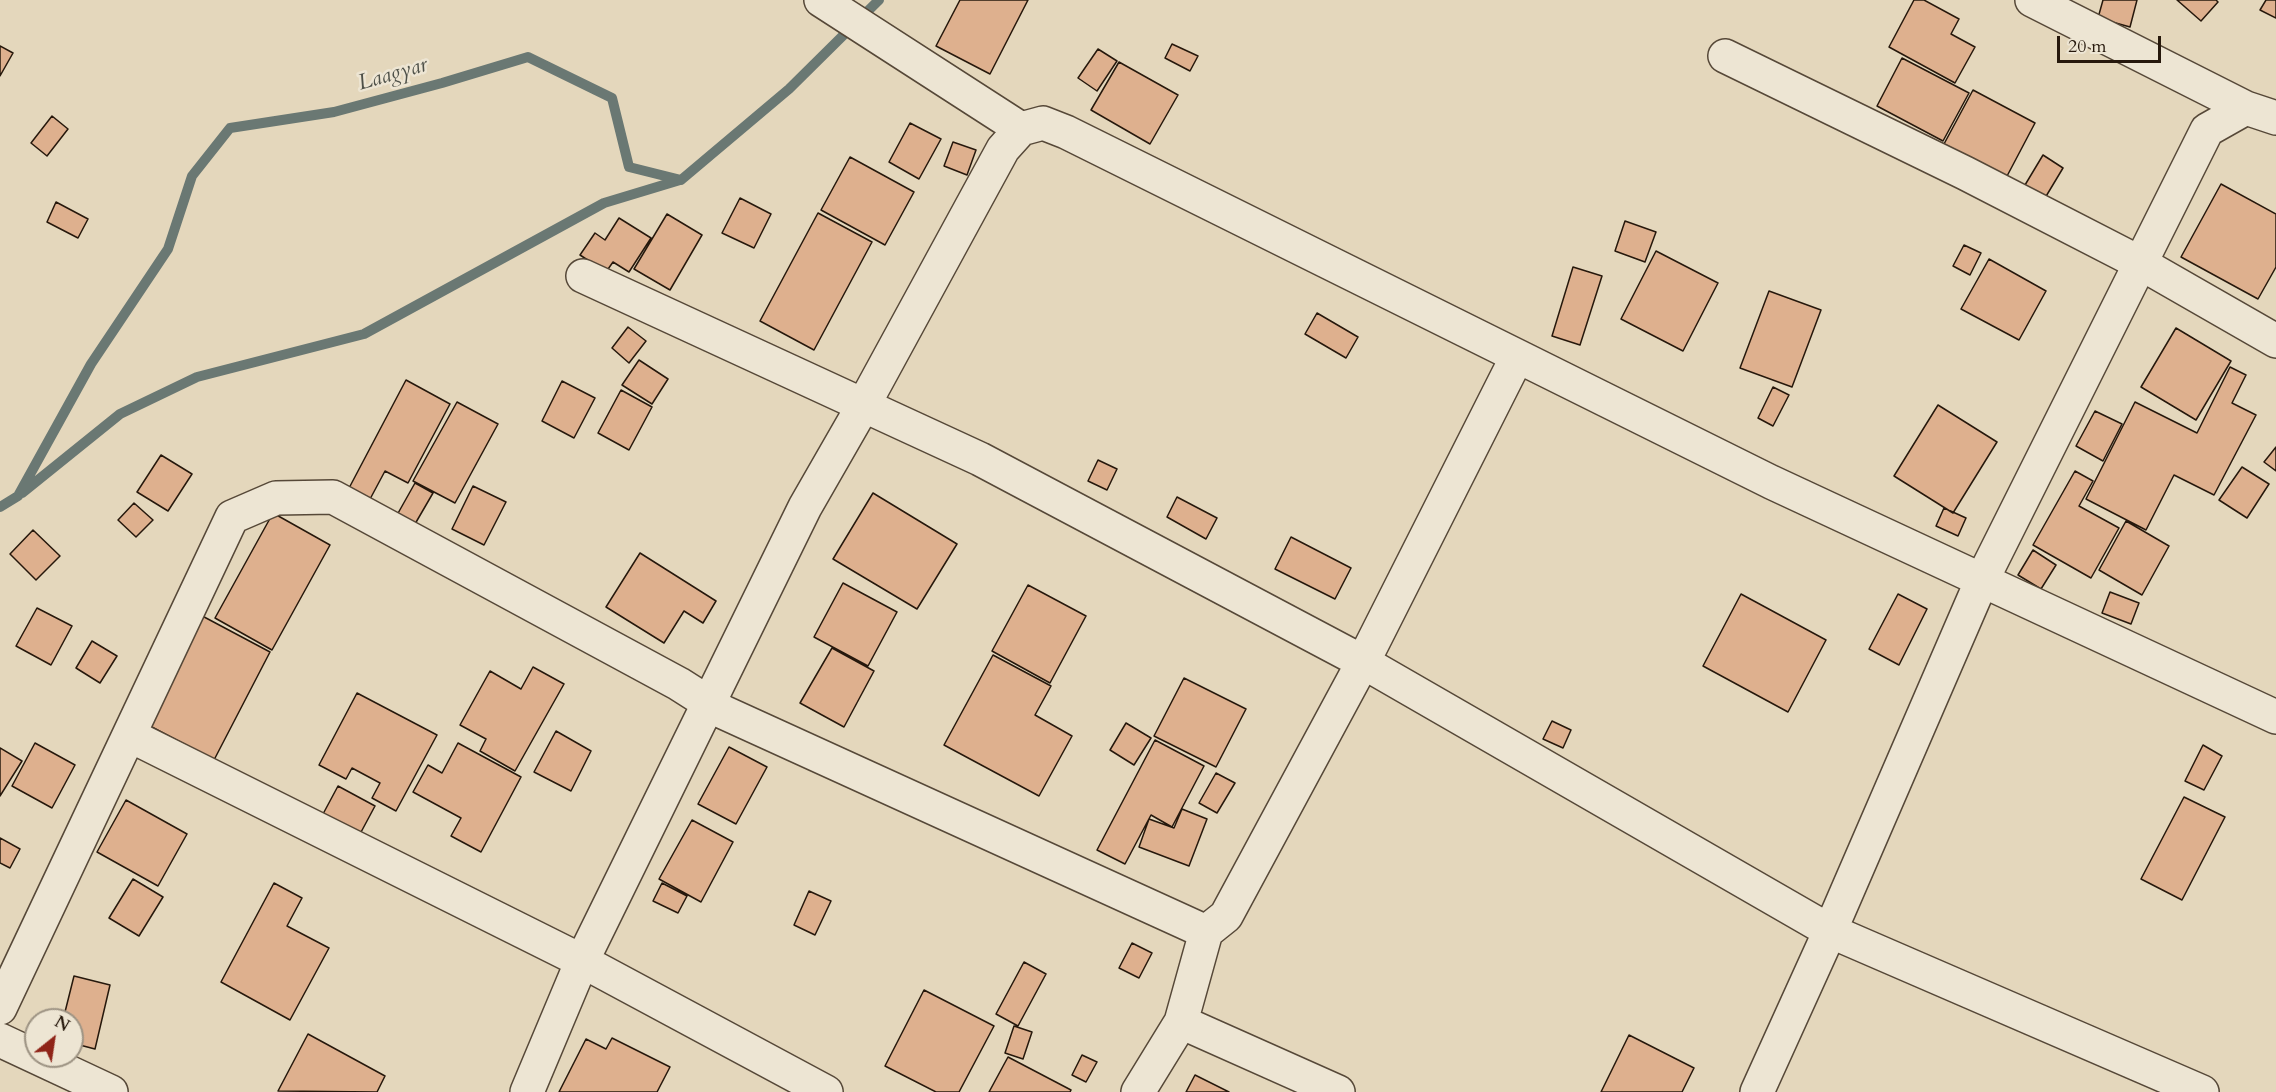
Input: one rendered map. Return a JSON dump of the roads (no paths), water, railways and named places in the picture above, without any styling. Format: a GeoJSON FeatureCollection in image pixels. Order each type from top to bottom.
{"type":"FeatureCollection","features":[{"type":"Feature","properties":{"kind":"street"},"geometry":{"type":"LineString","coordinates":[[821,0],[1021,129]]}},
{"type":"Feature","properties":{"kind":"street"},"geometry":{"type":"LineString","coordinates":[[2032,0],[2261,113]]}},
{"type":"Feature","properties":{"kind":"street"},"geometry":{"type":"LineString","coordinates":[[1725,56],[1955,168],[2140,263],[2276,341]]}},
{"type":"Feature","properties":{"kind":"street"},"geometry":{"type":"LineString","coordinates":[[1757,1092],[1830,931],[1982,580],[2207,130],[2261,113]]}},
{"type":"Feature","properties":{"kind":"street"},"geometry":{"type":"LineString","coordinates":[[527,1092],[582,961],[805,507],[1004,149],[1021,129],[1043,123],[1066,132],[1771,482],[2276,717]]}},
{"type":"Feature","properties":{"kind":"street"},"geometry":{"type":"LineString","coordinates":[[583,276],[980,459],[1362,662],[1830,931],[2202,1092]]}},
{"type":"Feature","properties":{"kind":"street"},"geometry":{"type":"LineString","coordinates":[[1138,1092],[1181,1022],[1206,932],[1226,916],[1362,662],[1517,357]]}},
{"type":"Feature","properties":{"kind":"street"},"geometry":{"type":"LineString","coordinates":[[0,1008],[232,517],[276,498],[333,497],[679,684],[723,712],[1206,932]]}},
{"type":"Feature","properties":{"kind":"street"},"geometry":{"type":"LineString","coordinates":[[129,735],[582,961],[826,1092]]}},
{"type":"Feature","properties":{"kind":"street"},"geometry":{"type":"LineString","coordinates":[[1181,1022],[1338,1092]]}},
{"type":"Feature","properties":{"kind":"street"},"geometry":{"type":"LineString","coordinates":[[0,1040],[111,1092]]}},
{"type":"Feature","properties":{"kind":"waterway","name":"Laagyar"},"geometry":{"type":"LineString","coordinates":[[0,507],[18,496],[91,364],[168,249],[192,176],[230,128],[334,112],[528,57],[612,98],[629,167],[681,180],[789,89],[879,0]]}},
{"type":"Feature","properties":{"kind":"waterway"},"geometry":{"type":"LineString","coordinates":[[22,493],[120,414],[197,377],[364,334],[604,203],[680,180]]}}]}
